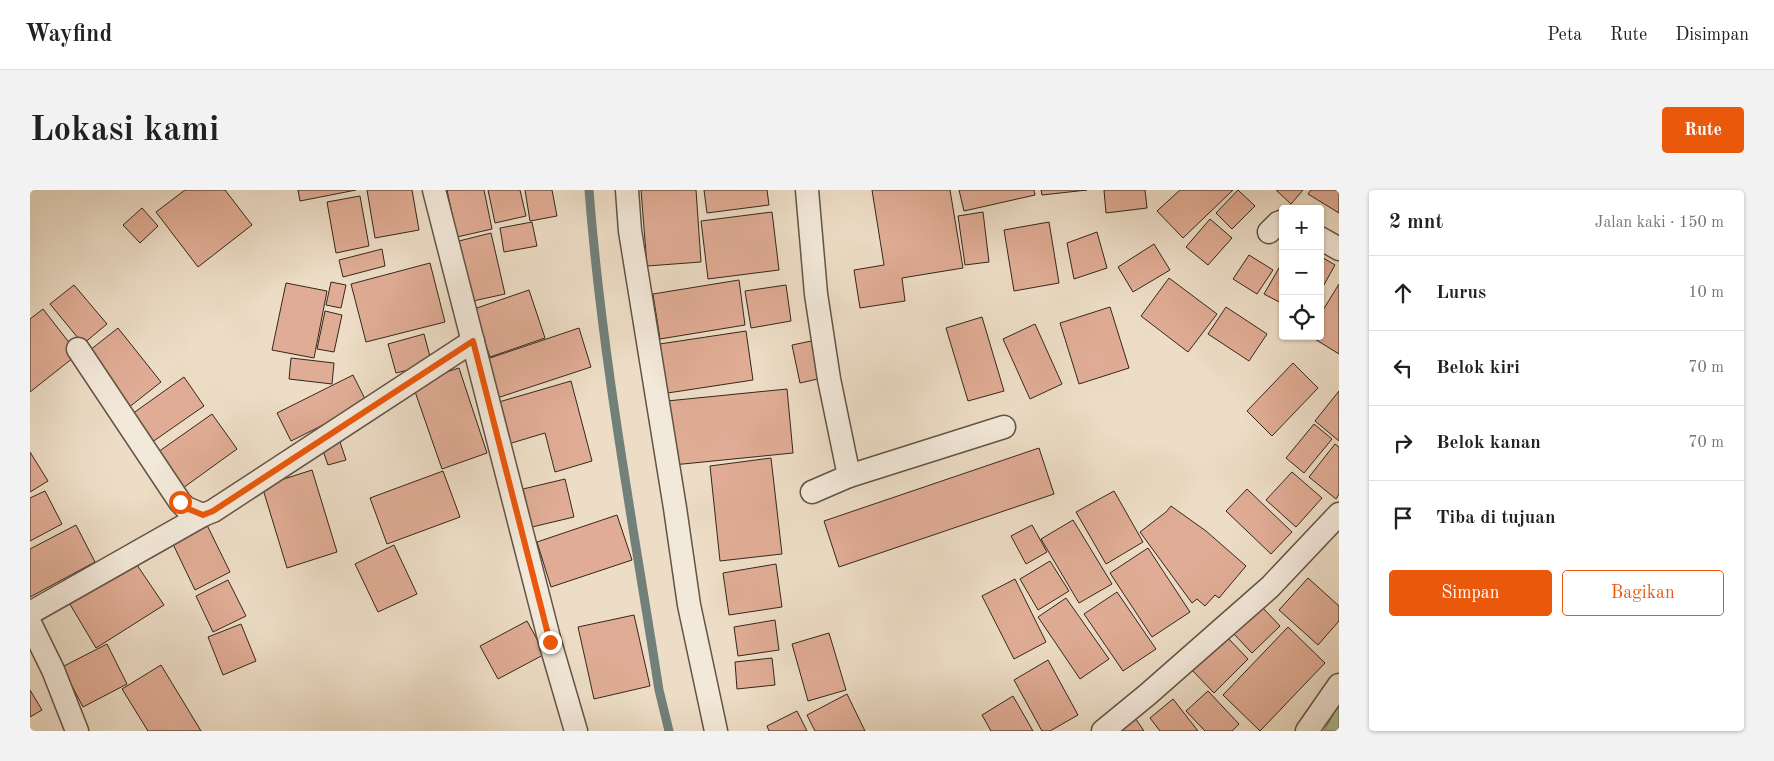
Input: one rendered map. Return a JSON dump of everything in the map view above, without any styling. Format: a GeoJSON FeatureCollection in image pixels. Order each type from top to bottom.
{"type":"FeatureCollection","features":[{"type":"Feature","properties":{"kind":"street"},"geometry":{"type":"LineString","coordinates":[[434,190],[548,633],[576,731]]}},
{"type":"Feature","properties":{"kind":"street"},"geometry":{"type":"LineString","coordinates":[[627,190],[630,231],[689,605],[716,731]]}},
{"type":"Feature","properties":{"kind":"street"},"geometry":{"type":"LineString","coordinates":[[807,190],[817,304],[829,379],[849,476]]}},
{"type":"Feature","properties":{"kind":"street"},"geometry":{"type":"LineString","coordinates":[[1324,240],[1339,249]]}},
{"type":"Feature","properties":{"kind":"street"},"geometry":{"type":"LineString","coordinates":[[30,613],[213,511],[473,341]]}},
{"type":"Feature","properties":{"kind":"street"},"geometry":{"type":"LineString","coordinates":[[78,349],[180,502],[186,508],[203,515]]}},
{"type":"Feature","properties":{"kind":"street"},"geometry":{"type":"LineString","coordinates":[[812,492],[849,476],[1004,427]]}},
{"type":"Feature","properties":{"kind":"street"},"geometry":{"type":"LineString","coordinates":[[1103,731],[1270,587],[1339,514]]}},
{"type":"Feature","properties":{"kind":"street"},"geometry":{"type":"LineString","coordinates":[[30,622],[79,730]]}},
{"type":"Feature","properties":{"kind":"street"},"geometry":{"type":"LineString","coordinates":[[1306,731],[1339,685]]}},
{"type":"Feature","properties":{"kind":"green space"},"geometry":{"type":"Polygon","coordinates":[[[1339,704],[1339,731],[1324,731],[1339,704]]]}},
{"type":"Feature","properties":{"kind":"building"},"geometry":{"type":"Polygon","coordinates":[[[185,190],[225,190],[252,225],[198,267],[156,212],[185,190]]]}},
{"type":"Feature","properties":{"kind":"building"},"geometry":{"type":"Polygon","coordinates":[[[298,190],[356,190],[300,201],[298,190]]]}},
{"type":"Feature","properties":{"kind":"building"},"geometry":{"type":"Polygon","coordinates":[[[367,190],[412,190],[419,230],[375,238],[367,190]]]}},
{"type":"Feature","properties":{"kind":"building"},"geometry":{"type":"Polygon","coordinates":[[[447,190],[484,190],[492,229],[457,237],[447,190]]]}},
{"type":"Feature","properties":{"kind":"building"},"geometry":{"type":"Polygon","coordinates":[[[488,190],[520,190],[526,216],[495,223],[488,190]]]}},
{"type":"Feature","properties":{"kind":"building"},"geometry":{"type":"Polygon","coordinates":[[[525,190],[552,190],[557,216],[530,221],[525,190]]]}},
{"type":"Feature","properties":{"kind":"building"},"geometry":{"type":"Polygon","coordinates":[[[641,190],[696,190],[701,262],[647,266],[641,190]]]}},
{"type":"Feature","properties":{"kind":"building"},"geometry":{"type":"Polygon","coordinates":[[[704,190],[767,190],[769,205],[707,213],[704,190]]]}},
{"type":"Feature","properties":{"kind":"building"},"geometry":{"type":"Polygon","coordinates":[[[872,190],[950,190],[963,268],[902,278],[905,301],[860,308],[854,270],[884,265],[872,190]]]}},
{"type":"Feature","properties":{"kind":"building"},"geometry":{"type":"Polygon","coordinates":[[[959,190],[1034,190],[1035,195],[964,211],[959,190]]]}},
{"type":"Feature","properties":{"kind":"building"},"geometry":{"type":"Polygon","coordinates":[[[1041,190],[1087,190],[1042,195],[1041,190]]]}},
{"type":"Feature","properties":{"kind":"building"},"geometry":{"type":"Polygon","coordinates":[[[1104,190],[1145,190],[1147,208],[1106,213],[1104,190]]]}},
{"type":"Feature","properties":{"kind":"building"},"geometry":{"type":"Polygon","coordinates":[[[1180,190],[1233,190],[1183,238],[1157,211],[1180,190]]]}},
{"type":"Feature","properties":{"kind":"building"},"geometry":{"type":"Polygon","coordinates":[[[1238,190],[1255,206],[1232,229],[1216,213],[1238,190]]]}},
{"type":"Feature","properties":{"kind":"building"},"geometry":{"type":"Polygon","coordinates":[[[1276,190],[1303,190],[1291,204],[1276,190]]]}},
{"type":"Feature","properties":{"kind":"building"},"geometry":{"type":"Polygon","coordinates":[[[1311,190],[1339,190],[1339,213],[1308,194],[1311,190]]]}},
{"type":"Feature","properties":{"kind":"building"},"geometry":{"type":"Polygon","coordinates":[[[360,196],[369,246],[336,253],[327,202],[360,196]]]}},
{"type":"Feature","properties":{"kind":"building"},"geometry":{"type":"Polygon","coordinates":[[[142,208],[158,226],[140,243],[123,225],[142,208]]]}},
{"type":"Feature","properties":{"kind":"building"},"geometry":{"type":"Polygon","coordinates":[[[772,212],[779,270],[708,279],[701,221],[772,212]]]}},
{"type":"Feature","properties":{"kind":"building"},"geometry":{"type":"Polygon","coordinates":[[[983,212],[989,262],[965,265],[958,216],[983,212]]]}},
{"type":"Feature","properties":{"kind":"building"},"geometry":{"type":"Polygon","coordinates":[[[1210,219],[1232,238],[1208,265],[1186,247],[1210,219]]]}},
{"type":"Feature","properties":{"kind":"building"},"geometry":{"type":"Polygon","coordinates":[[[532,222],[537,246],[504,252],[500,228],[532,222]]]}},
{"type":"Feature","properties":{"kind":"building"},"geometry":{"type":"Polygon","coordinates":[[[1049,222],[1059,283],[1014,291],[1004,230],[1049,222]]]}},
{"type":"Feature","properties":{"kind":"building"},"geometry":{"type":"Polygon","coordinates":[[[1097,232],[1107,268],[1074,279],[1067,243],[1097,232]]]}},
{"type":"Feature","properties":{"kind":"building"},"geometry":{"type":"Polygon","coordinates":[[[491,233],[505,294],[473,301],[459,241],[491,233]]]}},
{"type":"Feature","properties":{"kind":"building"},"geometry":{"type":"Polygon","coordinates":[[[1154,244],[1170,270],[1133,292],[1118,267],[1154,244]]]}},
{"type":"Feature","properties":{"kind":"building"},"geometry":{"type":"Polygon","coordinates":[[[382,249],[385,266],[343,277],[339,260],[382,249]]]}},
{"type":"Feature","properties":{"kind":"building"},"geometry":{"type":"Polygon","coordinates":[[[1249,255],[1273,270],[1257,294],[1233,279],[1249,255]]]}},
{"type":"Feature","properties":{"kind":"building"},"geometry":{"type":"Polygon","coordinates":[[[1324,258],[1335,265],[1324,285],[1324,258]]]}},
{"type":"Feature","properties":{"kind":"building"},"geometry":{"type":"Polygon","coordinates":[[[430,263],[445,322],[366,342],[351,284],[430,263]]]}},
{"type":"Feature","properties":{"kind":"building"},"geometry":{"type":"Polygon","coordinates":[[[1279,268],[1279,302],[1264,294],[1279,268]]]}},
{"type":"Feature","properties":{"kind":"building"},"geometry":{"type":"Polygon","coordinates":[[[1169,278],[1217,314],[1188,352],[1141,316],[1169,278]]]}},
{"type":"Feature","properties":{"kind":"building"},"geometry":{"type":"Polygon","coordinates":[[[739,280],[745,325],[660,339],[653,294],[739,280]]]}},
{"type":"Feature","properties":{"kind":"building"},"geometry":{"type":"Polygon","coordinates":[[[331,282],[346,285],[341,308],[326,305],[331,282]]]}},
{"type":"Feature","properties":{"kind":"building"},"geometry":{"type":"Polygon","coordinates":[[[286,283],[327,291],[314,358],[272,350],[286,283]]]}},
{"type":"Feature","properties":{"kind":"building"},"geometry":{"type":"Polygon","coordinates":[[[1339,284],[1339,354],[1316,340],[1324,340],[1324,308],[1339,284]]]}},
{"type":"Feature","properties":{"kind":"building"},"geometry":{"type":"Polygon","coordinates":[[[74,285],[107,324],[83,344],[50,304],[74,285]]]}},
{"type":"Feature","properties":{"kind":"building"},"geometry":{"type":"Polygon","coordinates":[[[786,285],[791,321],[751,328],[745,291],[786,285]]]}},
{"type":"Feature","properties":{"kind":"building"},"geometry":{"type":"Polygon","coordinates":[[[529,290],[545,338],[490,357],[474,309],[529,290]]]}},
{"type":"Feature","properties":{"kind":"building"},"geometry":{"type":"Polygon","coordinates":[[[1110,307],[1129,368],[1079,384],[1060,323],[1110,307]]]}},
{"type":"Feature","properties":{"kind":"building"},"geometry":{"type":"Polygon","coordinates":[[[1226,307],[1267,334],[1249,361],[1208,334],[1226,307]]]}},
{"type":"Feature","properties":{"kind":"building"},"geometry":{"type":"Polygon","coordinates":[[[43,309],[78,354],[30,392],[30,319],[43,309]]]}},
{"type":"Feature","properties":{"kind":"building"},"geometry":{"type":"Polygon","coordinates":[[[325,311],[342,315],[334,352],[317,349],[325,311]]]}},
{"type":"Feature","properties":{"kind":"building"},"geometry":{"type":"Polygon","coordinates":[[[982,317],[1004,391],[968,401],[946,328],[982,317]]]}},
{"type":"Feature","properties":{"kind":"building"},"geometry":{"type":"Polygon","coordinates":[[[1035,324],[1062,384],[1030,399],[1003,339],[1035,324]]]}},
{"type":"Feature","properties":{"kind":"building"},"geometry":{"type":"Polygon","coordinates":[[[118,328],[161,382],[128,408],[85,354],[118,328]]]}},
{"type":"Feature","properties":{"kind":"building"},"geometry":{"type":"Polygon","coordinates":[[[579,328],[591,367],[497,398],[484,360],[579,328]]]}},
{"type":"Feature","properties":{"kind":"building"},"geometry":{"type":"Polygon","coordinates":[[[746,331],[753,380],[661,394],[653,345],[746,331]]]}},
{"type":"Feature","properties":{"kind":"building"},"geometry":{"type":"Polygon","coordinates":[[[424,334],[432,364],[396,373],[388,344],[424,334]]]}},
{"type":"Feature","properties":{"kind":"building"},"geometry":{"type":"Polygon","coordinates":[[[816,340],[822,378],[800,383],[792,345],[816,340]]]}},
{"type":"Feature","properties":{"kind":"building"},"geometry":{"type":"Polygon","coordinates":[[[291,358],[334,363],[332,384],[289,379],[291,358]]]}},
{"type":"Feature","properties":{"kind":"building"},"geometry":{"type":"Polygon","coordinates":[[[1293,363],[1318,388],[1272,436],[1247,411],[1293,363]]]}},
{"type":"Feature","properties":{"kind":"building"},"geometry":{"type":"Polygon","coordinates":[[[459,368],[487,453],[442,469],[412,383],[459,368]]]}},
{"type":"Feature","properties":{"kind":"building"},"geometry":{"type":"Polygon","coordinates":[[[353,375],[367,403],[291,441],[277,413],[353,375]]]}},
{"type":"Feature","properties":{"kind":"building"},"geometry":{"type":"Polygon","coordinates":[[[184,377],[204,406],[145,447],[125,419],[184,377]]]}},
{"type":"Feature","properties":{"kind":"building"},"geometry":{"type":"Polygon","coordinates":[[[571,381],[592,461],[555,472],[545,433],[505,445],[492,404],[571,381]]]}},
{"type":"Feature","properties":{"kind":"building"},"geometry":{"type":"Polygon","coordinates":[[[787,389],[793,453],[673,465],[667,401],[787,389]]]}},
{"type":"Feature","properties":{"kind":"building"},"geometry":{"type":"Polygon","coordinates":[[[1339,391],[1339,441],[1315,421],[1339,391]]]}},
{"type":"Feature","properties":{"kind":"building"},"geometry":{"type":"Polygon","coordinates":[[[212,414],[237,449],[176,493],[151,457],[212,414]]]}},
{"type":"Feature","properties":{"kind":"building"},"geometry":{"type":"Polygon","coordinates":[[[1314,424],[1332,439],[1304,473],[1286,458],[1314,424]]]}},
{"type":"Feature","properties":{"kind":"building"},"geometry":{"type":"Polygon","coordinates":[[[340,442],[346,460],[328,465],[322,448],[340,442]]]}},
{"type":"Feature","properties":{"kind":"building"},"geometry":{"type":"Polygon","coordinates":[[[1335,444],[1339,447],[1339,494],[1336,499],[1309,477],[1335,444]]]}},
{"type":"Feature","properties":{"kind":"building"},"geometry":{"type":"Polygon","coordinates":[[[1039,448],[1054,494],[839,567],[824,521],[1039,448]]]}},
{"type":"Feature","properties":{"kind":"building"},"geometry":{"type":"Polygon","coordinates":[[[30,452],[48,481],[30,492],[30,452]]]}},
{"type":"Feature","properties":{"kind":"building"},"geometry":{"type":"Polygon","coordinates":[[[771,458],[782,554],[720,561],[710,466],[771,458]]]}},
{"type":"Feature","properties":{"kind":"building"},"geometry":{"type":"Polygon","coordinates":[[[312,470],[337,552],[287,568],[262,486],[312,470]]]}},
{"type":"Feature","properties":{"kind":"building"},"geometry":{"type":"Polygon","coordinates":[[[443,471],[460,517],[387,544],[370,498],[443,471]]]}},
{"type":"Feature","properties":{"kind":"building"},"geometry":{"type":"Polygon","coordinates":[[[1292,472],[1322,498],[1296,527],[1266,500],[1292,472]]]}},
{"type":"Feature","properties":{"kind":"building"},"geometry":{"type":"Polygon","coordinates":[[[565,479],[574,517],[532,527],[523,489],[565,479]]]}},
{"type":"Feature","properties":{"kind":"building"},"geometry":{"type":"Polygon","coordinates":[[[1247,489],[1292,532],[1271,554],[1226,511],[1247,489]]]}},
{"type":"Feature","properties":{"kind":"building"},"geometry":{"type":"Polygon","coordinates":[[[45,491],[62,524],[30,541],[30,498],[45,491]]]}},
{"type":"Feature","properties":{"kind":"building"},"geometry":{"type":"Polygon","coordinates":[[[1114,491],[1143,542],[1106,564],[1076,512],[1114,491]]]}},
{"type":"Feature","properties":{"kind":"building"},"geometry":{"type":"Polygon","coordinates":[[[1171,506],[1206,531],[1246,566],[1219,598],[1215,595],[1205,606],[1197,599],[1192,603],[1140,532],[1171,506]]]}},
{"type":"Feature","properties":{"kind":"building"},"geometry":{"type":"Polygon","coordinates":[[[617,515],[632,560],[551,587],[537,542],[617,515]]]}},
{"type":"Feature","properties":{"kind":"building"},"geometry":{"type":"Polygon","coordinates":[[[1073,520],[1112,584],[1079,603],[1041,539],[1073,520]]]}},
{"type":"Feature","properties":{"kind":"building"},"geometry":{"type":"Polygon","coordinates":[[[205,521],[230,572],[195,590],[170,538],[205,521]]]}},
{"type":"Feature","properties":{"kind":"building"},"geometry":{"type":"Polygon","coordinates":[[[76,525],[95,562],[30,597],[30,549],[76,525]]]}},
{"type":"Feature","properties":{"kind":"building"},"geometry":{"type":"Polygon","coordinates":[[[1032,525],[1047,552],[1026,564],[1011,536],[1032,525]]]}},
{"type":"Feature","properties":{"kind":"building"},"geometry":{"type":"Polygon","coordinates":[[[394,545],[417,594],[378,612],[355,564],[394,545]]]}},
{"type":"Feature","properties":{"kind":"building"},"geometry":{"type":"Polygon","coordinates":[[[1148,548],[1190,612],[1152,637],[1110,573],[1148,548]]]}},
{"type":"Feature","properties":{"kind":"building"},"geometry":{"type":"Polygon","coordinates":[[[1050,561],[1069,591],[1038,610],[1020,579],[1050,561]]]}},
{"type":"Feature","properties":{"kind":"building"},"geometry":{"type":"Polygon","coordinates":[[[135,562],[164,605],[96,648],[68,601],[135,562]]]}},
{"type":"Feature","properties":{"kind":"building"},"geometry":{"type":"Polygon","coordinates":[[[776,564],[782,607],[729,615],[723,573],[776,564]]]}},
{"type":"Feature","properties":{"kind":"building"},"geometry":{"type":"Polygon","coordinates":[[[1308,578],[1339,606],[1339,621],[1318,645],[1279,610],[1308,578]]]}},
{"type":"Feature","properties":{"kind":"building"},"geometry":{"type":"Polygon","coordinates":[[[1015,579],[1046,642],[1014,659],[982,596],[1015,579]]]}},
{"type":"Feature","properties":{"kind":"building"},"geometry":{"type":"Polygon","coordinates":[[[228,580],[246,616],[213,632],[196,596],[228,580]]]}},
{"type":"Feature","properties":{"kind":"building"},"geometry":{"type":"Polygon","coordinates":[[[1117,592],[1156,649],[1123,671],[1084,614],[1117,592]]]}},
{"type":"Feature","properties":{"kind":"building"},"geometry":{"type":"Polygon","coordinates":[[[1066,598],[1109,659],[1080,679],[1038,617],[1066,598]]]}},
{"type":"Feature","properties":{"kind":"building"},"geometry":{"type":"Polygon","coordinates":[[[1261,606],[1280,626],[1252,653],[1233,633],[1261,606]]]}},
{"type":"Feature","properties":{"kind":"building"},"geometry":{"type":"Polygon","coordinates":[[[634,615],[650,686],[594,699],[578,627],[634,615]]]}},
{"type":"Feature","properties":{"kind":"building"},"geometry":{"type":"Polygon","coordinates":[[[775,620],[779,650],[738,656],[734,627],[775,620]]]}},
{"type":"Feature","properties":{"kind":"building"},"geometry":{"type":"Polygon","coordinates":[[[527,621],[545,654],[498,679],[480,646],[527,621]]]}},
{"type":"Feature","properties":{"kind":"building"},"geometry":{"type":"Polygon","coordinates":[[[241,624],[256,661],[223,675],[208,637],[241,624]]]}},
{"type":"Feature","properties":{"kind":"building"},"geometry":{"type":"Polygon","coordinates":[[[1288,627],[1325,663],[1260,731],[1223,695],[1288,627]]]}},
{"type":"Feature","properties":{"kind":"building"},"geometry":{"type":"Polygon","coordinates":[[[829,633],[846,690],[808,701],[792,644],[829,633]]]}},
{"type":"Feature","properties":{"kind":"building"},"geometry":{"type":"Polygon","coordinates":[[[1226,636],[1248,659],[1214,693],[1191,669],[1226,636]]]}},
{"type":"Feature","properties":{"kind":"building"},"geometry":{"type":"Polygon","coordinates":[[[107,644],[127,684],[83,707],[62,667],[107,644]]]}},
{"type":"Feature","properties":{"kind":"building"},"geometry":{"type":"Polygon","coordinates":[[[772,658],[775,685],[737,689],[735,662],[772,658]]]}},
{"type":"Feature","properties":{"kind":"building"},"geometry":{"type":"Polygon","coordinates":[[[1048,660],[1078,715],[1050,731],[1042,731],[1014,680],[1048,660]]]}},
{"type":"Feature","properties":{"kind":"building"},"geometry":{"type":"Polygon","coordinates":[[[161,665],[201,731],[148,731],[122,689],[161,665]]]}},
{"type":"Feature","properties":{"kind":"building"},"geometry":{"type":"Polygon","coordinates":[[[30,690],[42,710],[30,717],[30,690]]]}},
{"type":"Feature","properties":{"kind":"building"},"geometry":{"type":"Polygon","coordinates":[[[1208,691],[1239,724],[1232,731],[1205,731],[1186,711],[1208,691]]]}},
{"type":"Feature","properties":{"kind":"building"},"geometry":{"type":"Polygon","coordinates":[[[847,694],[865,731],[815,731],[807,715],[847,694]]]}},
{"type":"Feature","properties":{"kind":"building"},"geometry":{"type":"Polygon","coordinates":[[[1013,696],[1033,731],[991,731],[982,715],[1013,696]]]}},
{"type":"Feature","properties":{"kind":"building"},"geometry":{"type":"Polygon","coordinates":[[[1173,699],[1198,731],[1160,731],[1150,718],[1173,699]]]}},
{"type":"Feature","properties":{"kind":"building"},"geometry":{"type":"Polygon","coordinates":[[[797,711],[807,731],[769,731],[767,726],[797,711]]]}},
{"type":"Feature","properties":{"kind":"building"},"geometry":{"type":"Polygon","coordinates":[[[1133,715],[1144,731],[1110,731],[1133,715]]]}},
{"type":"Feature","properties":{"kind":"waterway"},"geometry":{"type":"LineString","coordinates":[[589,190],[602,316],[619,441],[659,690],[669,731]]}},
{"type":"Feature","properties":{"kind":"route"},"geometry":{"type":"LineString","coordinates":[[180,502],[186,508],[203,515],[213,511],[473,341],[550,642]]}}]}
